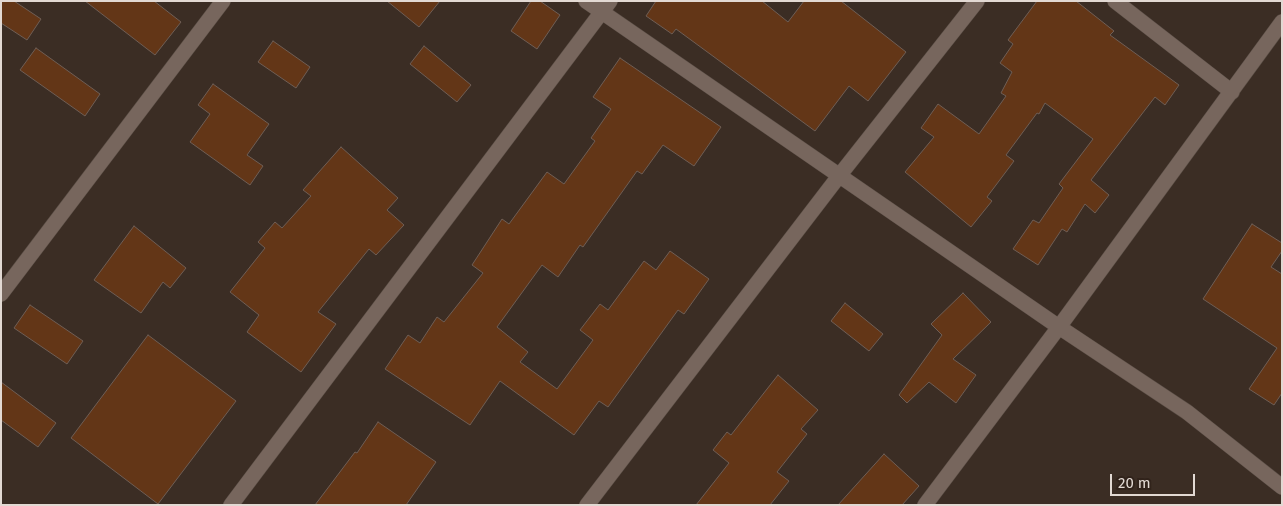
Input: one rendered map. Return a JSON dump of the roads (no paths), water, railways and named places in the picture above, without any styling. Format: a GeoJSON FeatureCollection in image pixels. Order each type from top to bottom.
{"type":"FeatureCollection","features":[{"type":"Feature","properties":{"kind":"street"},"geometry":{"type":"LineString","coordinates":[[1,294],[223,1]]}},
{"type":"Feature","properties":{"kind":"street"},"geometry":{"type":"LineString","coordinates":[[586,1],[606,7],[839,176],[1187,412],[1282,487]]}},
{"type":"Feature","properties":{"kind":"street"},"geometry":{"type":"LineString","coordinates":[[587,505],[839,176],[977,1]]}},
{"type":"Feature","properties":{"kind":"street"},"geometry":{"type":"LineString","coordinates":[[1114,1],[1232,92]]}},
{"type":"Feature","properties":{"kind":"street"},"geometry":{"type":"LineString","coordinates":[[231,505],[606,7]]}},
{"type":"Feature","properties":{"kind":"street"},"geometry":{"type":"LineString","coordinates":[[925,505],[1059,327],[1282,22]]}}]}
